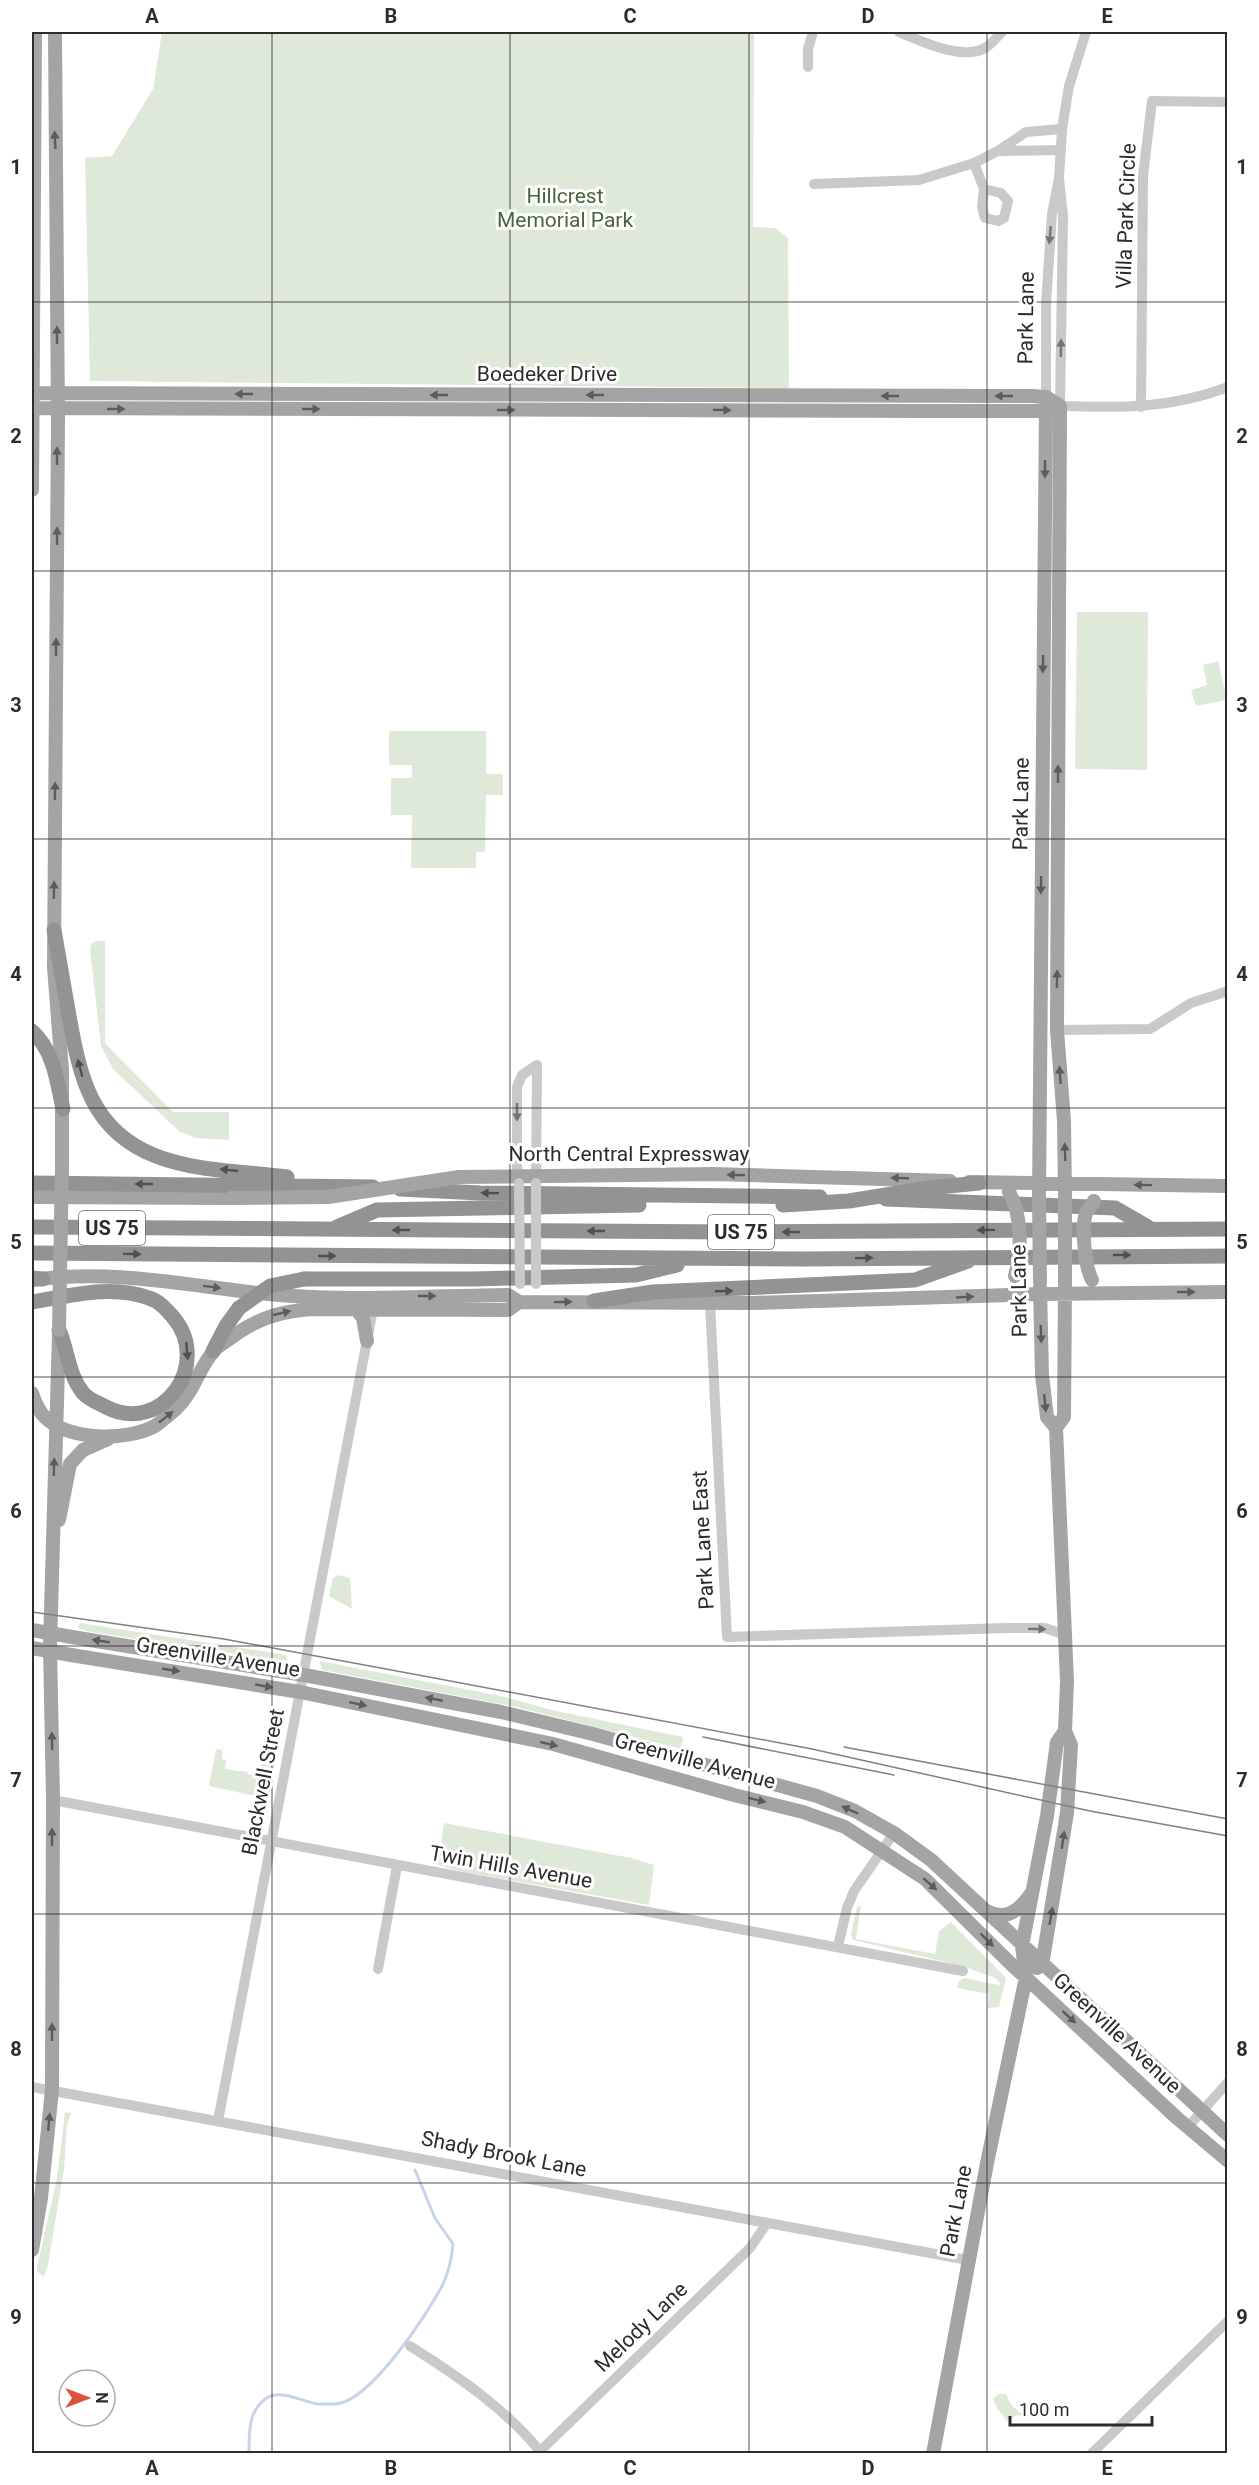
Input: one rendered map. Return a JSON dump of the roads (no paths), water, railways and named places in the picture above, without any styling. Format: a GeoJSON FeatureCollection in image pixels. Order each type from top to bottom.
{"type":"FeatureCollection","features":[{"type":"Feature","properties":{"kind":"highway"},"geometry":{"type":"LineString","coordinates":[[54,930],[79,1069],[96,1106],[110,1125],[123,1137],[155,1156],[189,1166],[349,1186]]}},
{"type":"Feature","properties":{"kind":"highway"},"geometry":{"type":"LineString","coordinates":[[32,1031],[53,1062],[63,1109]]}},
{"type":"Feature","properties":{"kind":"highway"},"geometry":{"type":"LineString","coordinates":[[332,1229],[377,1210],[632,1205],[783,1205],[849,1201],[929,1188],[979,1183]]}},
{"type":"Feature","properties":{"kind":"highway"},"geometry":{"type":"LineString","coordinates":[[32,1184],[349,1186],[480,1193],[785,1196],[1115,1208],[1149,1228]]}},
{"type":"Feature","properties":{"kind":"highway","name":"US 75"},"geometry":{"type":"LineString","coordinates":[[32,1227],[801,1232],[1227,1229]]}},
{"type":"Feature","properties":{"kind":"highway","name":"US 75"},"geometry":{"type":"LineString","coordinates":[[32,1253],[700,1259],[1227,1256]]}},
{"type":"Feature","properties":{"kind":"highway"},"geometry":{"type":"LineString","coordinates":[[594,1301],[653,1292],[915,1281],[979,1257]]}},
{"type":"Feature","properties":{"kind":"highway"},"geometry":{"type":"LineString","coordinates":[[213,1351],[226,1326],[239,1308],[263,1290],[286,1281],[636,1275],[700,1259]]}},
{"type":"Feature","properties":{"kind":"highway"},"geometry":{"type":"LineString","coordinates":[[32,1302],[97,1291],[119,1292],[149,1298],[164,1307],[181,1327],[188,1348],[187,1368],[179,1387],[167,1400],[150,1411],[130,1415],[113,1411],[84,1395],[70,1372],[66,1345],[59,1330]]}},
{"type":"Feature","properties":{"kind":"main road"},"geometry":{"type":"LineString","coordinates":[[32,490],[35,32]]}},
{"type":"Feature","properties":{"kind":"main road"},"geometry":{"type":"LineString","coordinates":[[32,2250],[41,2198],[52,2090],[53,1800],[50,1646],[63,1109],[55,996],[54,930],[58,393],[55,32]]}},
{"type":"Feature","properties":{"kind":"main road","name":"Boedeker Drive"},"geometry":{"type":"LineString","coordinates":[[32,393],[926,396],[1046,404]]}},
{"type":"Feature","properties":{"kind":"main road"},"geometry":{"type":"LineString","coordinates":[[560,395],[560,410]]}},
{"type":"Feature","properties":{"kind":"main road"},"geometry":{"type":"LineString","coordinates":[[694,395],[694,410]]}},
{"type":"Feature","properties":{"kind":"main road"},"geometry":{"type":"LineString","coordinates":[[926,396],[926,411]]}},
{"type":"Feature","properties":{"kind":"main road"},"geometry":{"type":"LineString","coordinates":[[1046,404],[1060,406]]}},
{"type":"Feature","properties":{"kind":"main road","name":"Boedeker Drive"},"geometry":{"type":"LineString","coordinates":[[32,408],[926,411],[1046,404]]}},
{"type":"Feature","properties":{"kind":"main road","name":"Park Lane"},"geometry":{"type":"LineString","coordinates":[[1042,1965],[1067,1813],[1071,1745],[1065,1731],[1067,1681],[1056,1428],[1047,1417],[1042,1375],[1040,1288],[1040,977],[1046,404]]}},
{"type":"Feature","properties":{"kind":"main road","name":"Park Lane"},"geometry":{"type":"LineString","coordinates":[[1056,1428],[1064,1417],[1065,1289],[1064,1121],[1057,1030],[1060,406]]}},
{"type":"Feature","properties":{"kind":"main road"},"geometry":{"type":"LineString","coordinates":[[1044,569],[1059,569]]}},
{"type":"Feature","properties":{"kind":"main road"},"geometry":{"type":"LineString","coordinates":[[1042,833],[1058,832]]}},
{"type":"Feature","properties":{"kind":"main road"},"geometry":{"type":"LineString","coordinates":[[1040,977],[1044,981],[1047,998],[1047,1018],[1050,1026],[1057,1030]]}},
{"type":"Feature","properties":{"kind":"main road","name":"North Central Expressway"},"geometry":{"type":"LineString","coordinates":[[32,1197],[328,1197],[459,1177],[536,1179],[714,1174],[897,1178],[979,1183],[1005,1187],[1039,1182],[1227,1186]]}},
{"type":"Feature","properties":{"kind":"main road"},"geometry":{"type":"LineString","coordinates":[[1107,1293],[1092,1280],[1086,1263],[1085,1220],[1094,1201],[1113,1184]]}},
{"type":"Feature","properties":{"kind":"main road"},"geometry":{"type":"LineString","coordinates":[[999,1295],[1011,1284],[1018,1265],[1017,1208],[1005,1187]]}},
{"type":"Feature","properties":{"kind":"main road"},"geometry":{"type":"LineString","coordinates":[[35,1279],[146,1278],[279,1295],[508,1295],[526,1302],[710,1303],[923,1299],[999,1295],[1040,1288],[1107,1293],[1227,1292]]}},
{"type":"Feature","properties":{"kind":"main road"},"geometry":{"type":"LineString","coordinates":[[32,1393],[42,1414],[55,1424],[85,1436],[133,1433],[154,1426],[178,1407],[194,1387],[213,1351],[255,1321],[270,1316],[296,1310],[508,1310],[526,1302]]}},
{"type":"Feature","properties":{"kind":"main road"},"geometry":{"type":"LineString","coordinates":[[356,1309],[367,1329],[368,1341]]}},
{"type":"Feature","properties":{"kind":"main road"},"geometry":{"type":"LineString","coordinates":[[53,1547],[70,1464],[82,1450],[112,1436]]}},
{"type":"Feature","properties":{"kind":"main road","name":"Greenville Avenue"},"geometry":{"type":"LineString","coordinates":[[32,1630],[303,1675],[501,1712],[593,1734],[817,1796],[855,1812],[894,1833],[931,1860],[1227,2135]]}},
{"type":"Feature","properties":{"kind":"main road","name":"Greenville Avenue"},"geometry":{"type":"LineString","coordinates":[[32,1648],[300,1692],[434,1720],[588,1754],[822,1818],[845,1827],[882,1849],[924,1879],[1026,1977],[1227,2161]]}},
{"type":"Feature","properties":{"kind":"main road"},"geometry":{"type":"LineString","coordinates":[[434,1720],[453,1712],[495,1718],[501,1712]]}},
{"type":"Feature","properties":{"kind":"main road","name":"Park Lane"},"geometry":{"type":"LineString","coordinates":[[933,2454],[968,2260],[1026,1977],[1022,1946],[1047,1816],[1057,1742],[1065,1731]]}},
{"type":"Feature","properties":{"kind":"main road"},"geometry":{"type":"LineString","coordinates":[[588,1754],[593,1734]]}},
{"type":"Feature","properties":{"kind":"main road"},"geometry":{"type":"LineString","coordinates":[[734,1795],[740,1775]]}},
{"type":"Feature","properties":{"kind":"main road"},"geometry":{"type":"LineString","coordinates":[[979,1906],[991,1913],[1006,1916],[1017,1911],[1033,1891]]}},
{"type":"Feature","properties":{"kind":"main road"},"geometry":{"type":"LineString","coordinates":[[1026,1977],[1042,1965]]}},
{"type":"Feature","properties":{"kind":"street"},"geometry":{"type":"LineString","coordinates":[[808,67],[808,49],[813,32]]}},
{"type":"Feature","properties":{"kind":"street"},"geometry":{"type":"LineString","coordinates":[[899,32],[932,46],[953,51],[975,51],[984,48],[1002,32]]}},
{"type":"Feature","properties":{"kind":"street","name":"Park Lane"},"geometry":{"type":"LineString","coordinates":[[1046,404],[1048,258],[1052,214],[1059,178],[1062,129],[1069,86],[1086,32]]}},
{"type":"Feature","properties":{"kind":"street","name":"Villa Park Circle"},"geometry":{"type":"LineString","coordinates":[[1141,407],[1143,176],[1152,101],[1227,102]]}},
{"type":"Feature","properties":{"kind":"street"},"geometry":{"type":"LineString","coordinates":[[814,184],[919,180],[974,163],[1030,131],[1062,129]]}},
{"type":"Feature","properties":{"kind":"street"},"geometry":{"type":"LineString","coordinates":[[1030,131],[1030,151]]}},
{"type":"Feature","properties":{"kind":"street"},"geometry":{"type":"LineString","coordinates":[[998,151],[1061,150]]}},
{"type":"Feature","properties":{"kind":"street"},"geometry":{"type":"LineString","coordinates":[[974,163],[984,189]]}},
{"type":"Feature","properties":{"kind":"street","name":"Park Lane"},"geometry":{"type":"LineString","coordinates":[[1059,178],[1063,216],[1060,406]]}},
{"type":"Feature","properties":{"kind":"street"},"geometry":{"type":"LineString","coordinates":[[1048,258],[1055,266],[1055,279],[1062,284]]}},
{"type":"Feature","properties":{"kind":"street"},"geometry":{"type":"LineString","coordinates":[[1060,406],[1141,407],[1181,402],[1227,387]]}},
{"type":"Feature","properties":{"kind":"street"},"geometry":{"type":"LineString","coordinates":[[1057,1030],[1150,1029],[1191,1003],[1227,991]]}},
{"type":"Feature","properties":{"kind":"street"},"geometry":{"type":"LineString","coordinates":[[537,1065],[536,1284],[526,1302],[520,1284],[517,1087],[522,1076],[537,1065]]}},
{"type":"Feature","properties":{"kind":"street","name":"Park Lane East"},"geometry":{"type":"LineString","coordinates":[[710,1303],[727,1637],[1007,1628],[1045,1628],[1065,1635]]}},
{"type":"Feature","properties":{"kind":"street","name":"Blackwell Street"},"geometry":{"type":"LineString","coordinates":[[218,2121],[373,1309]]}},
{"type":"Feature","properties":{"kind":"street","name":"Twin Hills Avenue"},"geometry":{"type":"LineString","coordinates":[[53,1800],[963,1971]]}},
{"type":"Feature","properties":{"kind":"street"},"geometry":{"type":"LineString","coordinates":[[838,1947],[847,1908],[854,1891],[894,1833]]}},
{"type":"Feature","properties":{"kind":"street"},"geometry":{"type":"LineString","coordinates":[[378,1969],[397,1866]]}},
{"type":"Feature","properties":{"kind":"street"},"geometry":{"type":"LineString","coordinates":[[1188,2127],[1227,2082]]}},
{"type":"Feature","properties":{"kind":"street","name":"Shady Brook Lane"},"geometry":{"type":"LineString","coordinates":[[32,2087],[968,2260]]}},
{"type":"Feature","properties":{"kind":"street","name":"Melody Lane"},"geometry":{"type":"LineString","coordinates":[[540,2453],[750,2248],[767,2223]]}},
{"type":"Feature","properties":{"kind":"street"},"geometry":{"type":"LineString","coordinates":[[1091,2454],[1227,2321]]}},
{"type":"Feature","properties":{"kind":"street"},"geometry":{"type":"LineString","coordinates":[[410,2346],[488,2402],[524,2432],[540,2453]]}},
{"type":"Feature","properties":{"kind":"waterway"},"geometry":{"type":"LineString","coordinates":[[249,2454],[252,2417],[259,2404],[271,2396],[278,2395],[318,2404],[336,2404],[350,2399],[365,2388],[397,2354],[436,2297],[447,2274],[453,2244],[435,2218],[415,2170]]}},
{"type":"Feature","properties":{"kind":"tram line"},"geometry":{"type":"LineString","coordinates":[[32,1612],[224,1639],[429,1677],[812,1749],[1090,1811],[1228,1836]]}},
{"type":"Feature","properties":{"kind":"tram line"},"geometry":{"type":"LineString","coordinates":[[703,1737],[894,1775]]}},
{"type":"Feature","properties":{"kind":"tram line"},"geometry":{"type":"LineString","coordinates":[[844,1747],[1228,1819]]}},
{"type":"Feature","properties":{"kind":"park label","name":"Hillcrest Memorial Park"},"geometry":{"type":"Point","coordinates":[565,208]}}]}
